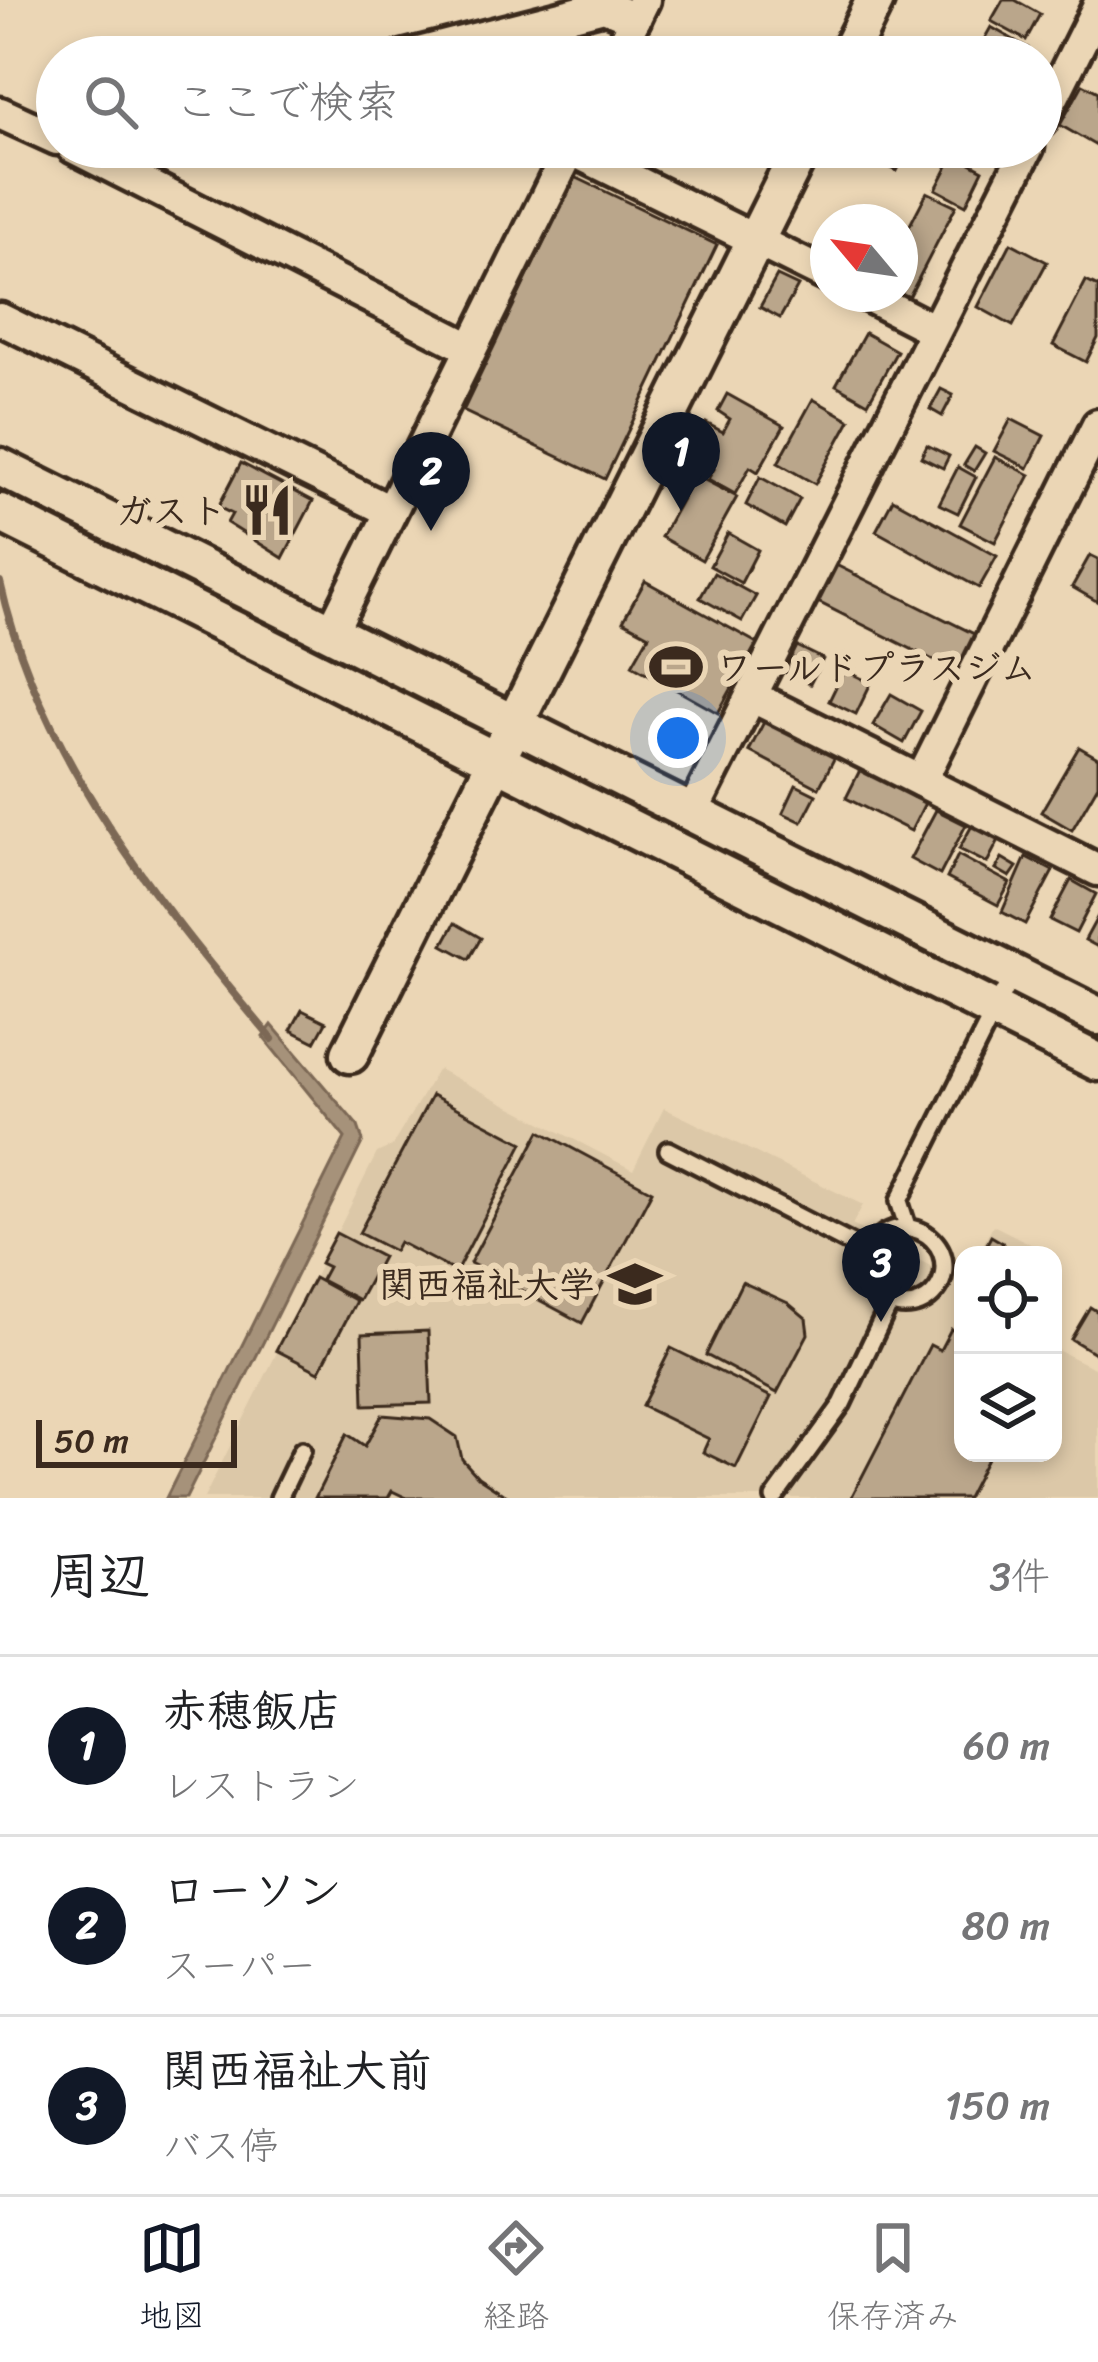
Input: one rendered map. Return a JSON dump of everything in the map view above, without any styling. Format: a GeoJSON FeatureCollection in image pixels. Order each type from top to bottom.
{"type":"FeatureCollection","features":[{"type":"Feature","properties":{"kind":"street"},"geometry":{"type":"LineString","coordinates":[[857,36],[875,0]]}},
{"type":"Feature","properties":{"kind":"street"},"geometry":{"type":"LineString","coordinates":[[486,36],[604,6],[640,10]]}},
{"type":"Feature","properties":{"kind":"street"},"geometry":{"type":"LineString","coordinates":[[1062,95],[1086,65],[1098,7]]}},
{"type":"Feature","properties":{"kind":"street"},"geometry":{"type":"LineString","coordinates":[[0,112],[36,130]]}},
{"type":"Feature","properties":{"kind":"street"},"geometry":{"type":"LineString","coordinates":[[114,168],[468,347]]}},
{"type":"Feature","properties":{"kind":"street"},"geometry":{"type":"LineString","coordinates":[[331,633],[468,347],[561,168]]}},
{"type":"Feature","properties":{"kind":"street"},"geometry":{"type":"LineString","coordinates":[[612,168],[810,266]]}},
{"type":"Feature","properties":{"kind":"street"},"geometry":{"type":"LineString","coordinates":[[350,1054],[792,168]]}},
{"type":"Feature","properties":{"kind":"street"},"geometry":{"type":"LineString","coordinates":[[692,813],[1017,168]]}},
{"type":"Feature","properties":{"kind":"street"},"geometry":{"type":"LineString","coordinates":[[899,312],[934,330]]}},
{"type":"Feature","properties":{"kind":"street"},"geometry":{"type":"LineString","coordinates":[[0,319],[389,512]]}},
{"type":"Feature","properties":{"kind":"street"},"geometry":{"type":"LineString","coordinates":[[921,781],[1098,425]]}},
{"type":"Feature","properties":{"kind":"street"},"geometry":{"type":"LineString","coordinates":[[0,467],[1098,1016]]}},
{"type":"Feature","properties":{"kind":"street"},"geometry":{"type":"LineString","coordinates":[[0,513],[1098,1062]]}},
{"type":"Feature","properties":{"kind":"street"},"geometry":{"type":"LineString","coordinates":[[752,696],[1096,864]]}},
{"type":"Feature","properties":{"kind":"lane"},"geometry":{"type":"LineString","coordinates":[[908,1228],[885,1234],[869,1253],[868,1278],[890,1303],[920,1304],[944,1274],[939,1248],[908,1228],[899,1201],[979,1051],[1013,974]]}},
{"type":"Feature","properties":{"kind":"lane"},"geometry":{"type":"LineString","coordinates":[[668,1150],[869,1253]]}},
{"type":"Feature","properties":{"kind":"lane"},"geometry":{"type":"LineString","coordinates":[[774,1498],[842,1404],[890,1303]]}},
{"type":"Feature","properties":{"kind":"lane"},"geometry":{"type":"LineString","coordinates":[[279,1498],[302,1450]]}},
{"type":"Feature","properties":{"kind":"shaded area"},"geometry":{"type":"Polygon","coordinates":[[[272,1025],[358,1126],[363,1141],[186,1498],[166,1498],[345,1138],[263,1037],[272,1025]]]}},
{"type":"Feature","properties":{"kind":"shaded area","name":"関西福祉大学"},"geometry":{"type":"Polygon","coordinates":[[[438,1069],[633,1170],[664,1108],[863,1205],[852,1225],[954,1278],[954,1462],[1062,1462],[1062,1352],[1098,1370],[1098,1498],[204,1498],[377,1153],[392,1146],[438,1069]]]}},
{"type":"Feature","properties":{"kind":"shaded area"},"geometry":{"type":"Polygon","coordinates":[[[993,1225],[1034,1246],[982,1246],[993,1225]]]}},
{"type":"Feature","properties":{"kind":"building"},"geometry":{"type":"Polygon","coordinates":[[[1003,0],[1015,0],[1040,14],[1028,36],[991,21],[1003,0]]]}},
{"type":"Feature","properties":{"kind":"building"},"geometry":{"type":"Polygon","coordinates":[[[991,27],[1007,36],[986,36],[991,27]]]}},
{"type":"Feature","properties":{"kind":"building"},"geometry":{"type":"Polygon","coordinates":[[[1083,84],[1098,92],[1098,147],[1062,126],[1083,84]]]}},
{"type":"Feature","properties":{"kind":"building"},"geometry":{"type":"Polygon","coordinates":[[[947,168],[983,170],[966,205],[936,189],[947,168]]]}},
{"type":"Feature","properties":{"kind":"building"},"geometry":{"type":"Polygon","coordinates":[[[575,177],[717,245],[605,479],[463,411],[575,177]]]}},
{"type":"Feature","properties":{"kind":"building"},"geometry":{"type":"Polygon","coordinates":[[[927,192],[956,206],[918,280],[918,209],[927,192]]]}},
{"type":"Feature","properties":{"kind":"building"},"geometry":{"type":"Polygon","coordinates":[[[1011,243],[1047,262],[1013,326],[978,307],[1011,243]]]}},
{"type":"Feature","properties":{"kind":"building"},"geometry":{"type":"Polygon","coordinates":[[[777,276],[798,286],[780,318],[760,307],[777,276]]]}},
{"type":"Feature","properties":{"kind":"building"},"geometry":{"type":"Polygon","coordinates":[[[1086,281],[1098,287],[1098,338],[1086,362],[1053,345],[1086,281]]]}},
{"type":"Feature","properties":{"kind":"building"},"geometry":{"type":"Polygon","coordinates":[[[865,333],[897,351],[868,403],[836,385],[865,333]]]}},
{"type":"Feature","properties":{"kind":"building"},"geometry":{"type":"Polygon","coordinates":[[[941,389],[953,395],[942,416],[930,409],[941,389]]]}},
{"type":"Feature","properties":{"kind":"building"},"geometry":{"type":"Polygon","coordinates":[[[727,394],[784,426],[758,472],[750,467],[735,494],[708,479],[714,469],[701,462],[711,444],[698,436],[706,423],[723,432],[730,419],[718,411],[727,394]]]}},
{"type":"Feature","properties":{"kind":"building"},"geometry":{"type":"Polygon","coordinates":[[[813,399],[850,420],[815,484],[778,463],[813,399]]]}},
{"type":"Feature","properties":{"kind":"building"},"geometry":{"type":"Polygon","coordinates":[[[1011,419],[1044,436],[1028,468],[994,451],[1011,419]]]}},
{"type":"Feature","properties":{"kind":"building"},"geometry":{"type":"Polygon","coordinates":[[[927,445],[949,456],[943,468],[921,457],[927,445]]]}},
{"type":"Feature","properties":{"kind":"building"},"geometry":{"type":"Polygon","coordinates":[[[975,447],[985,453],[974,471],[964,465],[975,447]]]}},
{"type":"Feature","properties":{"kind":"building"},"geometry":{"type":"Polygon","coordinates":[[[995,457],[1030,475],[995,542],[960,524],[995,457]]]}},
{"type":"Feature","properties":{"kind":"building","name":"ガスト"},"geometry":{"type":"Polygon","coordinates":[[[241,463],[313,501],[283,558],[227,523],[232,514],[218,507],[241,463]]]}},
{"type":"Feature","properties":{"kind":"building"},"geometry":{"type":"Polygon","coordinates":[[[958,467],[976,477],[958,513],[939,504],[958,467]]]}},
{"type":"Feature","properties":{"kind":"building"},"geometry":{"type":"Polygon","coordinates":[[[695,475],[737,497],[702,560],[661,537],[695,475]]]}},
{"type":"Feature","properties":{"kind":"building"},"geometry":{"type":"Polygon","coordinates":[[[760,477],[800,499],[785,527],[746,505],[760,477]]]}},
{"type":"Feature","properties":{"kind":"building"},"geometry":{"type":"Polygon","coordinates":[[[893,499],[997,556],[979,588],[876,531],[893,499]]]}},
{"type":"Feature","properties":{"kind":"building"},"geometry":{"type":"Polygon","coordinates":[[[728,533],[758,550],[741,583],[710,566],[728,533]]]}},
{"type":"Feature","properties":{"kind":"building"},"geometry":{"type":"Polygon","coordinates":[[[1090,555],[1098,559],[1098,602],[1072,587],[1090,555]]]}},
{"type":"Feature","properties":{"kind":"building"},"geometry":{"type":"Polygon","coordinates":[[[836,565],[976,635],[957,672],[818,602],[836,565]]]}},
{"type":"Feature","properties":{"kind":"building"},"geometry":{"type":"Polygon","coordinates":[[[714,573],[756,596],[742,621],[700,598],[714,573]]]}},
{"type":"Feature","properties":{"kind":"building"},"geometry":{"type":"Polygon","coordinates":[[[645,581],[757,643],[718,713],[632,665],[649,635],[623,621],[645,581]]]}},
{"type":"Feature","properties":{"kind":"building"},"geometry":{"type":"Polygon","coordinates":[[[797,646],[823,659],[810,684],[784,672],[797,646]]]}},
{"type":"Feature","properties":{"kind":"building"},"geometry":{"type":"Polygon","coordinates":[[[844,670],[871,683],[856,714],[829,701],[844,670]]]}},
{"type":"Feature","properties":{"kind":"building"},"geometry":{"type":"Polygon","coordinates":[[[891,694],[921,711],[904,743],[873,725],[891,694]]]}},
{"type":"Feature","properties":{"kind":"building"},"geometry":{"type":"Polygon","coordinates":[[[766,718],[836,755],[819,788],[749,751],[766,718]]]}},
{"type":"Feature","properties":{"kind":"building"},"geometry":{"type":"Polygon","coordinates":[[[1079,747],[1098,758],[1098,785],[1072,830],[1041,812],[1079,747]]]}},
{"type":"Feature","properties":{"kind":"building"},"geometry":{"type":"Polygon","coordinates":[[[862,766],[927,799],[911,831],[846,798],[862,766]]]}},
{"type":"Feature","properties":{"kind":"building"},"geometry":{"type":"Polygon","coordinates":[[[796,785],[816,795],[802,822],[783,813],[796,785]]]}},
{"type":"Feature","properties":{"kind":"building"},"geometry":{"type":"Polygon","coordinates":[[[936,810],[966,825],[940,875],[910,859],[936,810]]]}},
{"type":"Feature","properties":{"kind":"building"},"geometry":{"type":"Polygon","coordinates":[[[974,822],[1001,836],[987,863],[959,849],[974,822]]]}},
{"type":"Feature","properties":{"kind":"building"},"geometry":{"type":"Polygon","coordinates":[[[958,855],[1010,883],[998,905],[947,878],[958,855]]]}},
{"type":"Feature","properties":{"kind":"building"},"geometry":{"type":"Polygon","coordinates":[[[1026,857],[1053,871],[1025,924],[1002,912],[1026,857]]]}},
{"type":"Feature","properties":{"kind":"building"},"geometry":{"type":"Polygon","coordinates":[[[1002,858],[1017,867],[1010,877],[996,869],[1002,858]]]}},
{"type":"Feature","properties":{"kind":"building"},"geometry":{"type":"Polygon","coordinates":[[[1071,880],[1096,894],[1076,933],[1050,920],[1071,880]]]}},
{"type":"Feature","properties":{"kind":"building"},"geometry":{"type":"Polygon","coordinates":[[[1098,916],[1098,947],[1085,940],[1098,916]]]}},
{"type":"Feature","properties":{"kind":"building"},"geometry":{"type":"Polygon","coordinates":[[[455,923],[481,938],[469,959],[443,945],[455,923]]]}},
{"type":"Feature","properties":{"kind":"building"},"geometry":{"type":"Polygon","coordinates":[[[302,1010],[326,1022],[315,1042],[291,1030],[302,1010]]]}},
{"type":"Feature","properties":{"kind":"building"},"geometry":{"type":"Polygon","coordinates":[[[432,1095],[523,1143],[456,1272],[399,1242],[394,1251],[359,1233],[432,1095]]]}},
{"type":"Feature","properties":{"kind":"building"},"geometry":{"type":"Polygon","coordinates":[[[540,1131],[652,1191],[582,1323],[470,1263],[540,1131]]]}},
{"type":"Feature","properties":{"kind":"building"},"geometry":{"type":"Polygon","coordinates":[[[336,1233],[382,1257],[359,1300],[321,1280],[328,1267],[320,1263],[336,1233]]]}},
{"type":"Feature","properties":{"kind":"building"},"geometry":{"type":"Polygon","coordinates":[[[991,1236],[1003,1243],[1001,1246],[986,1246],[991,1236]]]}},
{"type":"Feature","properties":{"kind":"building"},"geometry":{"type":"Polygon","coordinates":[[[314,1278],[356,1301],[319,1372],[276,1350],[314,1278]]]}},
{"type":"Feature","properties":{"kind":"building"},"geometry":{"type":"Polygon","coordinates":[[[742,1282],[788,1303],[806,1318],[808,1334],[777,1393],[706,1355],[742,1282]]]}},
{"type":"Feature","properties":{"kind":"building"},"geometry":{"type":"Polygon","coordinates":[[[1090,1307],[1098,1312],[1098,1355],[1071,1339],[1090,1307]]]}},
{"type":"Feature","properties":{"kind":"building"},"geometry":{"type":"Polygon","coordinates":[[[954,1330],[954,1462],[985,1462],[967,1498],[851,1498],[930,1345],[940,1350],[954,1330]]]}},
{"type":"Feature","properties":{"kind":"building"},"geometry":{"type":"Polygon","coordinates":[[[428,1331],[431,1403],[364,1405],[362,1334],[428,1331]]]}},
{"type":"Feature","properties":{"kind":"building"},"geometry":{"type":"Polygon","coordinates":[[[671,1348],[771,1397],[736,1468],[703,1452],[709,1439],[642,1406],[671,1348]]]}},
{"type":"Feature","properties":{"kind":"building"},"geometry":{"type":"Polygon","coordinates":[[[382,1415],[430,1419],[457,1437],[462,1459],[478,1477],[510,1498],[407,1498],[392,1491],[388,1498],[315,1498],[347,1434],[365,1446],[382,1415]]]}},
{"type":"Feature","properties":{"kind":"waterway"},"geometry":{"type":"LineString","coordinates":[[0,582],[18,647],[73,768],[146,881],[272,1039]]}},
{"type":"Feature","properties":{"kind":"place","name":"ガスト"},"geometry":{"type":"Point","coordinates":[267,510]}},
{"type":"Feature","properties":{"kind":"place","name":"赤穂飯店"},"geometry":{"type":"Point","coordinates":[681,511]}},
{"type":"Feature","properties":{"kind":"place","name":"ローソン"},"geometry":{"type":"Point","coordinates":[431,531]}},
{"type":"Feature","properties":{"kind":"place","name":"ワールドプラスジム"},"geometry":{"type":"Point","coordinates":[676,667]}},
{"type":"Feature","properties":{"kind":"place","name":"関西福祉大学"},"geometry":{"type":"Point","coordinates":[635,1284]}},
{"type":"Feature","properties":{"kind":"place","name":"関西福祉大前"},"geometry":{"type":"Point","coordinates":[881,1322]}}]}
